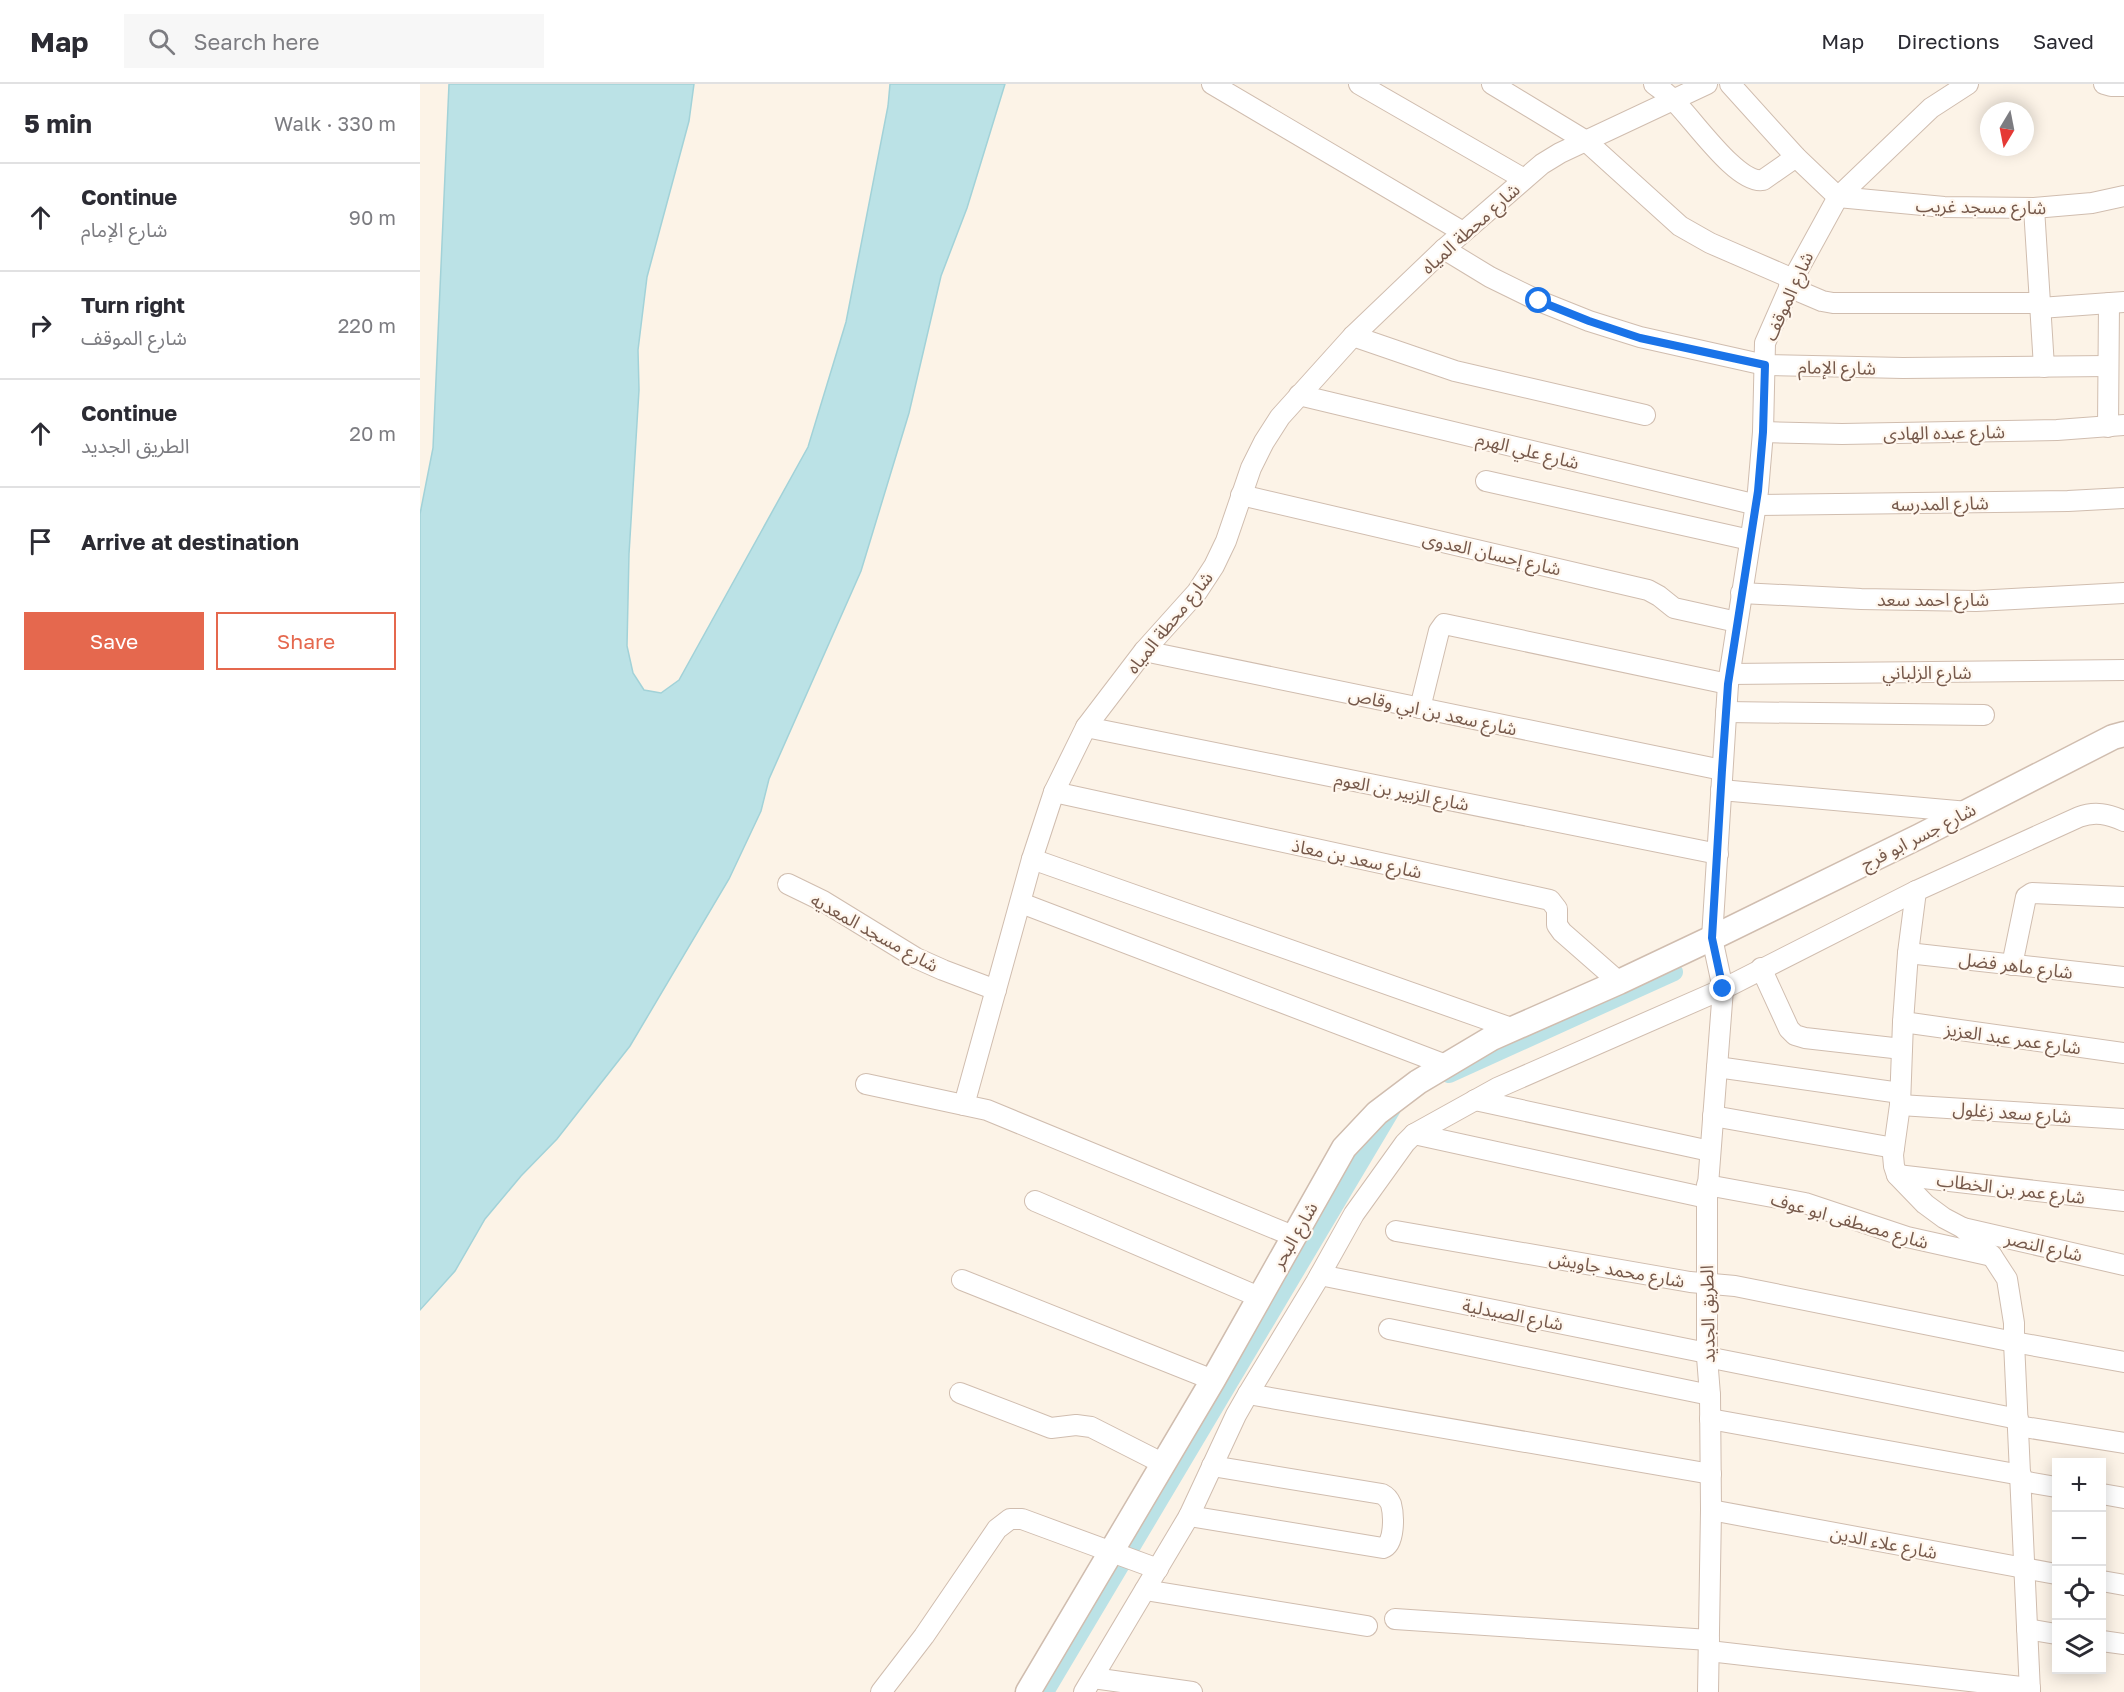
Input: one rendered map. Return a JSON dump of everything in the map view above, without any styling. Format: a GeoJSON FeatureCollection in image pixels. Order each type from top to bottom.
{"type":"FeatureCollection","features":[{"type":"Feature","properties":{"kind":"street"},"geometry":{"type":"LineString","coordinates":[[1212,84],[1463,232]]}},
{"type":"Feature","properties":{"kind":"street"},"geometry":{"type":"LineString","coordinates":[[1359,84],[1524,179]]}},
{"type":"Feature","properties":{"kind":"street"},"geometry":{"type":"LineString","coordinates":[[1492,84],[1586,141],[1680,226],[1822,301],[2040,305],[2116,303],[2108,366],[2116,426]]}},
{"type":"Feature","properties":{"kind":"street"},"geometry":{"type":"LineString","coordinates":[[1654,84],[1675,93],[1710,143],[1748,178],[1763,180],[1796,157]]}},
{"type":"Feature","properties":{"kind":"street","name":"شارع محطة المياه"},"geometry":{"type":"LineString","coordinates":[[964,1105],[1032,859],[1054,792],[1086,727],[1144,651],[1197,592],[1214,566],[1226,541],[1251,468],[1280,417],[1353,336],[1444,249],[1524,179],[1552,158],[1675,93],[1707,84]]}},
{"type":"Feature","properties":{"kind":"street"},"geometry":{"type":"LineString","coordinates":[[1731,84],[1796,157],[1838,197]]}},
{"type":"Feature","properties":{"kind":"street","name":"شارع الموقف"},"geometry":{"type":"LineString","coordinates":[[1712,938],[1729,679],[1741,593],[1757,505],[1763,432],[1765,343],[1791,283],[1838,197],[1932,108],[1968,84]]}},
{"type":"Feature","properties":{"kind":"street"},"geometry":{"type":"LineString","coordinates":[[2104,84],[2111,87],[2124,86]]}},
{"type":"Feature","properties":{"kind":"street","name":"شارع مسجد غريب"},"geometry":{"type":"LineString","coordinates":[[1838,197],[1944,207],[2034,208],[2083,204],[2124,196]]}},
{"type":"Feature","properties":{"kind":"street"},"geometry":{"type":"LineString","coordinates":[[2034,208],[2044,367]]}},
{"type":"Feature","properties":{"kind":"street","name":"شارع الإمام"},"geometry":{"type":"LineString","coordinates":[[1444,249],[1500,282],[1589,321],[1640,338],[1765,365],[1827,368],[2108,366]]}},
{"type":"Feature","properties":{"kind":"street"},"geometry":{"type":"LineString","coordinates":[[1353,336],[1455,371],[1645,415]]}},
{"type":"Feature","properties":{"kind":"street","name":"شارع علي الهرم"},"geometry":{"type":"LineString","coordinates":[[1299,395],[1757,505]]}},
{"type":"Feature","properties":{"kind":"street","name":"شارع عبده الهادى"},"geometry":{"type":"LineString","coordinates":[[1763,432],[1866,434],[2057,430],[2116,426]]}},
{"type":"Feature","properties":{"kind":"street"},"geometry":{"type":"LineString","coordinates":[[1486,481],[1750,540]]}},
{"type":"Feature","properties":{"kind":"street","name":"شارع إحسان العدوى"},"geometry":{"type":"LineString","coordinates":[[1241,495],[1648,590],[1674,608],[1737,622]]}},
{"type":"Feature","properties":{"kind":"street","name":"شارع المدرسه"},"geometry":{"type":"LineString","coordinates":[[1757,505],[2068,501],[2124,498]]}},
{"type":"Feature","properties":{"kind":"street","name":"شارع احمد سعد"},"geometry":{"type":"LineString","coordinates":[[1741,593],[1861,599],[1976,601],[2124,593]]}},
{"type":"Feature","properties":{"kind":"street","name":"شارع الزلباني"},"geometry":{"type":"LineString","coordinates":[[1420,708],[1441,626],[1448,623],[1729,679],[2124,670]]}},
{"type":"Feature","properties":{"kind":"street","name":"شارع سعد بن ابي وقاص"},"geometry":{"type":"LineString","coordinates":[[1144,651],[1420,708],[1722,780],[1968,812]]}},
{"type":"Feature","properties":{"kind":"street"},"geometry":{"type":"LineString","coordinates":[[1726,712],[1984,715]]}},
{"type":"Feature","properties":{"kind":"street","name":"شارع الزبير بن العوم"},"geometry":{"type":"LineString","coordinates":[[1086,727],[1718,854]]}},
{"type":"Feature","properties":{"kind":"street","name":"شارع جسر ابو فرج"},"geometry":{"type":"LineString","coordinates":[[1712,938],[1968,812],[2120,741]]}},
{"type":"Feature","properties":{"kind":"street","name":"شارع سعد بن معاذ"},"geometry":{"type":"LineString","coordinates":[[1054,792],[1550,900],[1557,909],[1557,925],[1562,932],[1619,982]]}},
{"type":"Feature","properties":{"kind":"street"},"geometry":{"type":"LineString","coordinates":[[1192,1692],[1089,1685],[1189,1515],[1248,1394],[1354,1214],[1414,1134],[1497,1088],[1723,989],[1916,891],[2090,813],[2106,814],[2124,821]]}},
{"type":"Feature","properties":{"kind":"street"},"geometry":{"type":"LineString","coordinates":[[1032,859],[1514,1029]]}},
{"type":"Feature","properties":{"kind":"street","name":"شارع مسجد المعديه"},"geometry":{"type":"LineString","coordinates":[[788,884],[833,907],[916,957],[996,990]]}},
{"type":"Feature","properties":{"kind":"street"},"geometry":{"type":"LineString","coordinates":[[1395,1619],[1709,1645],[2030,1690],[2014,1323],[2007,1278],[1992,1256],[1963,1228],[1925,1204],[1897,1175],[1894,1166],[1908,952],[1916,891]]}},
{"type":"Feature","properties":{"kind":"street"},"geometry":{"type":"LineString","coordinates":[[2012,964],[2026,897],[2032,893],[2124,897]]}},
{"type":"Feature","properties":{"kind":"street"},"geometry":{"type":"LineString","coordinates":[[1021,903],[1446,1065]]}},
{"type":"Feature","properties":{"kind":"street","name":"شارع البحر"},"geometry":{"type":"LineString","coordinates":[[1028,1692],[1213,1380],[1344,1148],[1377,1113],[1418,1082],[1492,1038],[1712,938]]}},
{"type":"Feature","properties":{"kind":"street","name":"الطريق الجديد"},"geometry":{"type":"LineString","coordinates":[[1708,1692],[1711,1474],[1707,1355],[1707,1192],[1723,989],[1712,938]]}},
{"type":"Feature","properties":{"kind":"street","name":"شارع ماهر فضل"},"geometry":{"type":"LineString","coordinates":[[1908,952],[2124,977]]}},
{"type":"Feature","properties":{"kind":"street"},"geometry":{"type":"LineString","coordinates":[[1761,968],[1788,1029],[1795,1035],[1902,1049]]}},
{"type":"Feature","properties":{"kind":"street","name":"شارع عمر عبد العزيز"},"geometry":{"type":"LineString","coordinates":[[1903,1022],[2124,1053]]}},
{"type":"Feature","properties":{"kind":"street","name":"شارع سعد زغلول"},"geometry":{"type":"LineString","coordinates":[[1717,1067],[1900,1099],[2124,1119]]}},
{"type":"Feature","properties":{"kind":"street"},"geometry":{"type":"LineString","coordinates":[[866,1084],[987,1110],[1293,1236]]}},
{"type":"Feature","properties":{"kind":"street"},"geometry":{"type":"LineString","coordinates":[[1475,1100],[1710,1150]]}},
{"type":"Feature","properties":{"kind":"street"},"geometry":{"type":"LineString","coordinates":[[1713,1116],[1894,1148]]}},
{"type":"Feature","properties":{"kind":"street","name":"شارع مصطفى ابو عوف"},"geometry":{"type":"LineString","coordinates":[[1414,1134],[1707,1192],[1805,1203],[1907,1237],[1992,1256]]}},
{"type":"Feature","properties":{"kind":"street","name":"شارع عمر بن الخطاب"},"geometry":{"type":"LineString","coordinates":[[1897,1175],[2124,1201]]}},
{"type":"Feature","properties":{"kind":"street"},"geometry":{"type":"LineString","coordinates":[[1035,1201],[1260,1297]]}},
{"type":"Feature","properties":{"kind":"street","name":"شارع النصر"},"geometry":{"type":"LineString","coordinates":[[1963,1228],[2124,1265]]}},
{"type":"Feature","properties":{"kind":"street","name":"شارع محمد جاويش"},"geometry":{"type":"LineString","coordinates":[[1396,1231],[1678,1280],[1735,1286],[2124,1362]]}},
{"type":"Feature","properties":{"kind":"street","name":"شارع الصيدلية"},"geometry":{"type":"LineString","coordinates":[[1320,1275],[1707,1355],[2018,1423],[2124,1443]]}},
{"type":"Feature","properties":{"kind":"street"},"geometry":{"type":"LineString","coordinates":[[962,1280],[1213,1380]]}},
{"type":"Feature","properties":{"kind":"street"},"geometry":{"type":"LineString","coordinates":[[1389,1329],[1710,1395]]}},
{"type":"Feature","properties":{"kind":"street"},"geometry":{"type":"LineString","coordinates":[[960,1393],[1051,1428],[1076,1425],[1091,1427],[1164,1464]]}},
{"type":"Feature","properties":{"kind":"street"},"geometry":{"type":"LineString","coordinates":[[1248,1394],[1711,1474]]}},
{"type":"Feature","properties":{"kind":"street"},"geometry":{"type":"LineString","coordinates":[[1710,1419],[2021,1478],[2052,1486]]}},
{"type":"Feature","properties":{"kind":"street"},"geometry":{"type":"LineString","coordinates":[[1189,1515],[1383,1548],[1388,1546],[1392,1540],[1392,1505],[1382,1494],[1212,1466]]}},
{"type":"Feature","properties":{"kind":"street"},"geometry":{"type":"LineString","coordinates":[[2106,1495],[2124,1498]]}},
{"type":"Feature","properties":{"kind":"street","name":"شارع علاء الدين"},"geometry":{"type":"LineString","coordinates":[[1711,1510],[2052,1573]]}},
{"type":"Feature","properties":{"kind":"street"},"geometry":{"type":"LineString","coordinates":[[881,1692],[924,1636],[997,1529],[1010,1519],[1022,1519],[1158,1569]]}},
{"type":"Feature","properties":{"kind":"street"},"geometry":{"type":"LineString","coordinates":[[2106,1582],[2124,1585]]}},
{"type":"Feature","properties":{"kind":"street"},"geometry":{"type":"LineString","coordinates":[[1145,1590],[1366,1626]]}},
{"type":"Feature","properties":{"kind":"street"},"geometry":{"type":"LineString","coordinates":[[2027,1629],[2052,1633]]}},
{"type":"Feature","properties":{"kind":"street"},"geometry":{"type":"LineString","coordinates":[[2106,1642],[2124,1644]]}},
{"type":"Feature","properties":{"kind":"water"},"geometry":{"type":"Polygon","coordinates":[[[449,84],[694,84],[689,121],[647,277],[638,350],[639,390],[629,554],[627,646],[633,673],[644,690],[661,693],[679,680],[808,447],[846,322],[888,106],[890,84],[1005,84],[967,208],[941,276],[909,413],[861,571],[769,779],[761,811],[729,879],[630,1046],[557,1139],[521,1176],[485,1219],[455,1271],[420,1310],[420,514],[433,448],[449,84]]]}},
{"type":"Feature","properties":{"kind":"waterway"},"geometry":{"type":"LineString","coordinates":[[1449,1074],[1674,972]]}},
{"type":"Feature","properties":{"kind":"waterway"},"geometry":{"type":"LineString","coordinates":[[1045,1692],[1396,1102]]}},
{"type":"Feature","properties":{"kind":"route"},"geometry":{"type":"LineString","coordinates":[[1539,301],[1640,338],[1765,365],[1763,432],[1757,505],[1728,684],[1722,770],[1712,938],[1723,989]]}}]}
